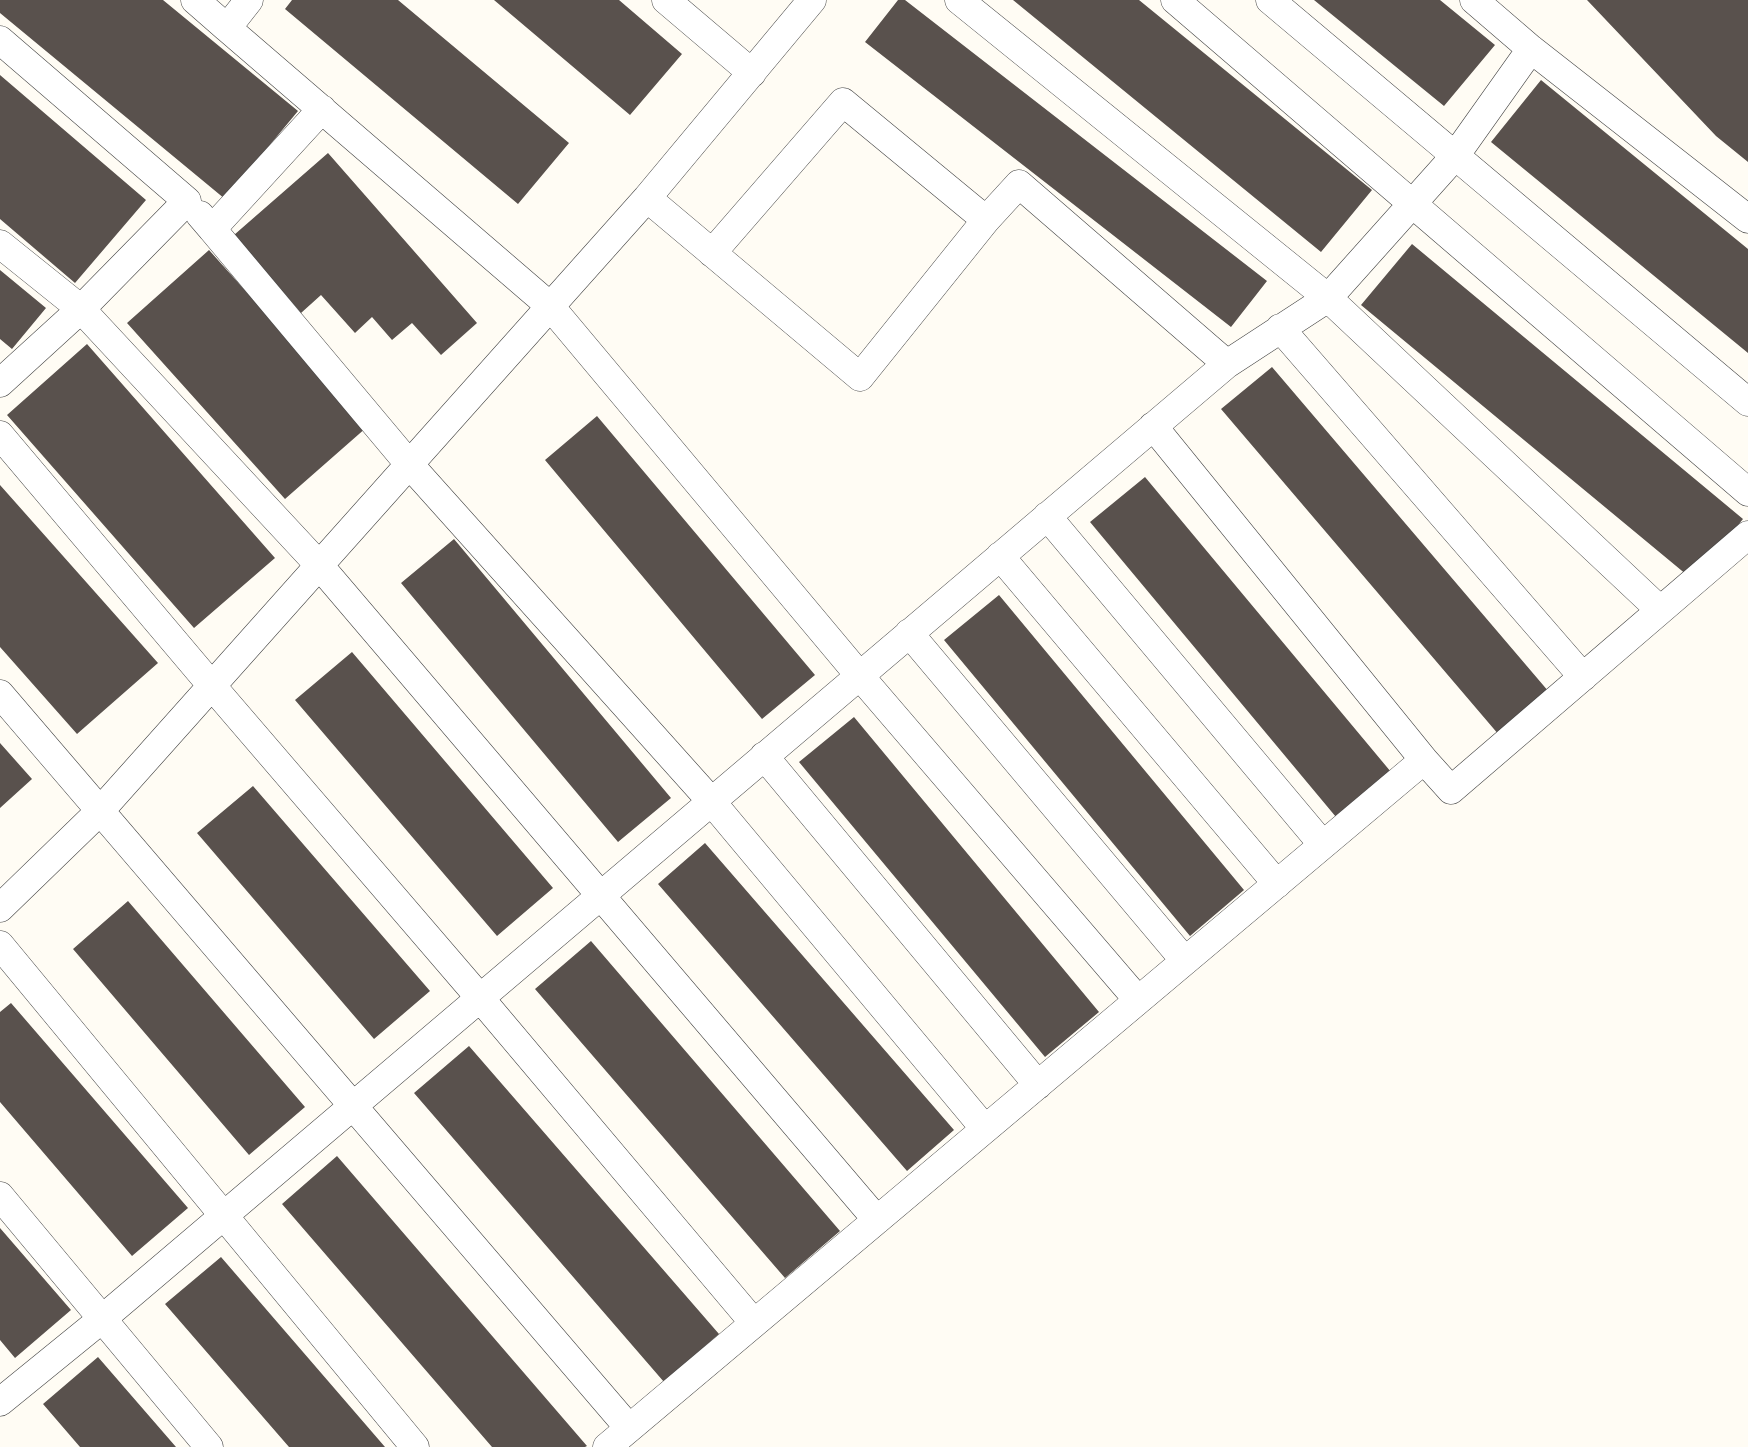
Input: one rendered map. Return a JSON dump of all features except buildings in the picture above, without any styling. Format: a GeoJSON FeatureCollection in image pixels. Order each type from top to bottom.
{"type":"FeatureCollection","features":[{"type":"Feature","properties":{"kind":"street"},"geometry":{"type":"LineString","coordinates":[[195,0],[550,306],[859,675],[1138,1000]]}},
{"type":"Feature","properties":{"kind":"street"},"geometry":{"type":"LineString","coordinates":[[227,28],[249,0]]}},
{"type":"Feature","properties":{"kind":"street"},"geometry":{"type":"LineString","coordinates":[[666,0],[752,73]]}},
{"type":"Feature","properties":{"kind":"street"},"geometry":{"type":"LineString","coordinates":[[0,908],[100,811],[212,686],[647,198],[812,0]]}},
{"type":"Feature","properties":{"kind":"street"},"geometry":{"type":"LineString","coordinates":[[959,0],[1328,298],[1660,610]]}},
{"type":"Feature","properties":{"kind":"street"},"geometry":{"type":"LineString","coordinates":[[1175,0],[1748,492]]}},
{"type":"Feature","properties":{"kind":"street"},"geometry":{"type":"LineString","coordinates":[[1270,0],[1748,402]]}},
{"type":"Feature","properties":{"kind":"street"},"geometry":{"type":"LineString","coordinates":[[1474,0],[1531,49],[1748,219]]}},
{"type":"Feature","properties":{"kind":"street"},"geometry":{"type":"LineString","coordinates":[[0,40],[187,201],[409,464],[711,801],[985,1129]]}},
{"type":"Feature","properties":{"kind":"street"},"geometry":{"type":"LineString","coordinates":[[0,1402],[102,1319],[1226,364],[1328,298],[1455,156],[1531,49]]}},
{"type":"Feature","properties":{"kind":"street"},"geometry":{"type":"LineString","coordinates":[[712,253],[843,102],[986,220]]}},
{"type":"Feature","properties":{"kind":"street"},"geometry":{"type":"LineString","coordinates":[[212,229],[322,109]]}},
{"type":"Feature","properties":{"kind":"street"},"geometry":{"type":"LineString","coordinates":[[647,198],[860,377],[986,220],[1019,184],[1226,364]]}},
{"type":"Feature","properties":{"kind":"street"},"geometry":{"type":"LineString","coordinates":[[0,383],[81,309],[187,201]]}},
{"type":"Feature","properties":{"kind":"street"},"geometry":{"type":"LineString","coordinates":[[0,244],[81,309],[319,565],[877,1220]]}},
{"type":"Feature","properties":{"kind":"street"},"geometry":{"type":"LineString","coordinates":[[1280,328],[1583,677]]}},
{"type":"Feature","properties":{"kind":"street"},"geometry":{"type":"LineString","coordinates":[[1153,426],[1424,760],[1451,790],[1748,535]]}},
{"type":"Feature","properties":{"kind":"street"},"geometry":{"type":"LineString","coordinates":[[0,435],[754,1323]]}},
{"type":"Feature","properties":{"kind":"street"},"geometry":{"type":"LineString","coordinates":[[1047,516],[1323,845]]}},
{"type":"Feature","properties":{"kind":"street"},"geometry":{"type":"LineString","coordinates":[[1000,556],[1277,884]]}},
{"type":"Feature","properties":{"kind":"street"},"geometry":{"type":"LineString","coordinates":[[909,633],[1185,961]]}},
{"type":"Feature","properties":{"kind":"street"},"geometry":{"type":"LineString","coordinates":[[0,694],[629,1428]]}},
{"type":"Feature","properties":{"kind":"street"},"geometry":{"type":"LineString","coordinates":[[764,756],[1038,1084]]}},
{"type":"Feature","properties":{"kind":"street"},"geometry":{"type":"LineString","coordinates":[[607,1447],[1424,760]]}},
{"type":"Feature","properties":{"kind":"street"},"geometry":{"type":"LineString","coordinates":[[0,945],[415,1447]]}},
{"type":"Feature","properties":{"kind":"street"},"geometry":{"type":"LineString","coordinates":[[0,1196],[209,1447]]}}]}
